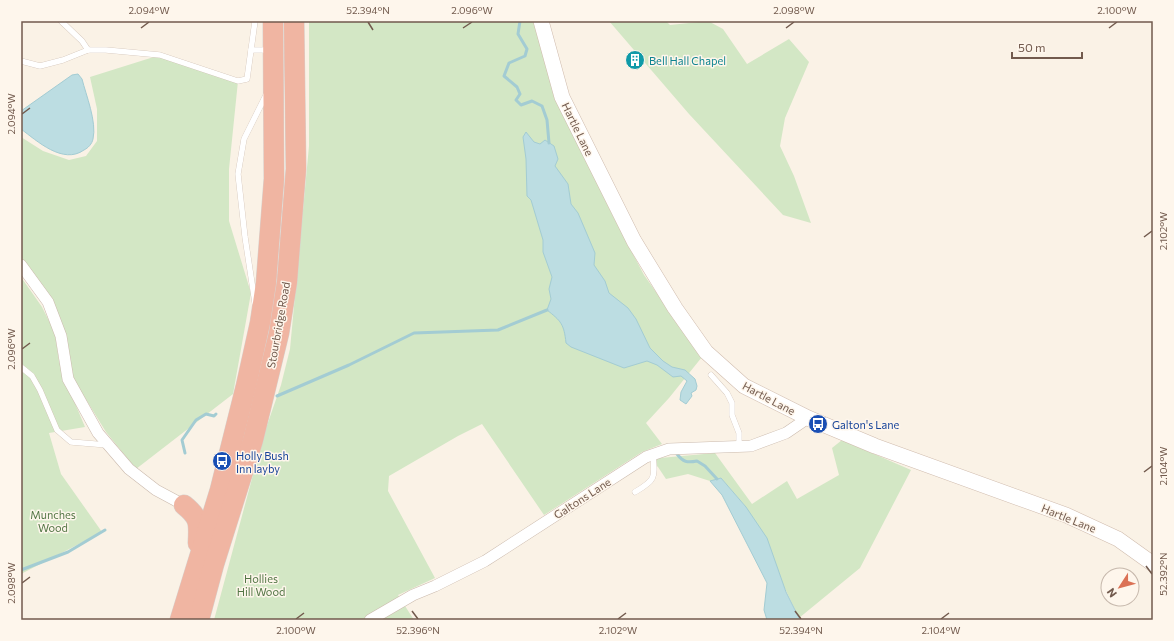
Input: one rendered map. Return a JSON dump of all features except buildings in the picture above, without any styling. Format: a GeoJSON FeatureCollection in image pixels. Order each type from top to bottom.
{"type":"FeatureCollection","features":[{"type":"Feature","properties":{"kind":"highway","name":"Stourbridge Road"},"geometry":{"type":"LineString","coordinates":[[180,620],[198,557],[220,490],[260,323],[266,283],[274,179],[274,21]]}},
{"type":"Feature","properties":{"kind":"highway","name":"Stourbridge Road"},"geometry":{"type":"LineString","coordinates":[[199,620],[214,564],[253,440],[279,333],[287,282],[296,169],[294,21]]}},
{"type":"Feature","properties":{"kind":"highway"},"geometry":{"type":"LineString","coordinates":[[198,557],[199,524],[196,517],[184,505],[209,497],[220,490]]}},
{"type":"Feature","properties":{"kind":"main road","name":"Hartle Lane"},"geometry":{"type":"LineString","coordinates":[[541,21],[562,97],[634,241],[675,308],[706,352],[744,386],[808,418],[875,446],[1066,515],[1118,539],[1153,564]]}},
{"type":"Feature","properties":{"kind":"street"},"geometry":{"type":"LineString","coordinates":[[21,265],[48,302],[61,336],[68,379],[98,433],[129,469],[156,490],[184,505]]}},
{"type":"Feature","properties":{"kind":"street","name":"Galtons Lane"},"geometry":{"type":"LineString","coordinates":[[370,620],[413,595],[435,586],[485,560],[646,456],[669,450],[751,446],[786,433],[808,418]]}},
{"type":"Feature","properties":{"kind":"lane"},"geometry":{"type":"LineString","coordinates":[[61,21],[82,41],[88,50]]}},
{"type":"Feature","properties":{"kind":"lane"},"geometry":{"type":"LineString","coordinates":[[21,61],[40,66],[63,60],[88,50],[106,50],[160,55],[238,81],[247,79],[255,21]]}},
{"type":"Feature","properties":{"kind":"lane"},"geometry":{"type":"LineString","coordinates":[[251,50],[274,50]]}},
{"type":"Feature","properties":{"kind":"lane"},"geometry":{"type":"LineString","coordinates":[[260,323],[256,309],[245,237],[238,174],[244,139],[274,84]]}},
{"type":"Feature","properties":{"kind":"lane"},"geometry":{"type":"LineString","coordinates":[[21,367],[32,376],[40,390],[57,430],[71,442],[108,446]]}},
{"type":"Feature","properties":{"kind":"lane"},"geometry":{"type":"LineString","coordinates":[[711,374],[732,403],[732,415],[739,433],[738,446]]}},
{"type":"Feature","properties":{"kind":"lane"},"geometry":{"type":"LineString","coordinates":[[635,492],[652,480],[654,471],[653,454]]}},
{"type":"Feature","properties":{"kind":"green space","name":"Hollies Hill Wood"},"geometry":{"type":"Polygon","coordinates":[[[309,21],[536,21],[575,138],[613,216],[644,275],[702,357],[669,398],[646,423],[662,444],[642,452],[544,515],[482,424],[458,436],[389,476],[388,491],[435,578],[398,595],[414,620],[214,620],[264,434],[281,385],[290,349],[309,146],[309,21]]]}},
{"type":"Feature","properties":{"kind":"green space"},"geometry":{"type":"Polygon","coordinates":[[[609,21],[666,21],[670,25],[708,21],[723,29],[747,64],[789,39],[809,62],[785,118],[780,146],[794,176],[811,223],[783,215],[689,114],[609,21]]]}},
{"type":"Feature","properties":{"kind":"green space"},"geometry":{"type":"Polygon","coordinates":[[[160,55],[238,81],[229,169],[229,221],[251,293],[233,394],[136,469],[106,432],[74,380],[66,338],[52,299],[21,257],[21,137],[43,151],[69,160],[86,156],[97,141],[97,109],[90,77],[160,55]]]}},
{"type":"Feature","properties":{"kind":"green space","name":"Munches Wood"},"geometry":{"type":"Polygon","coordinates":[[[21,277],[42,307],[55,333],[59,361],[85,427],[49,433],[61,474],[102,532],[21,574],[21,277]]]}},
{"type":"Feature","properties":{"kind":"green space"},"geometry":{"type":"Polygon","coordinates":[[[842,440],[911,470],[860,568],[799,618],[746,507],[721,478],[710,481],[688,474],[666,479],[658,467],[649,459],[715,453],[752,504],[787,481],[797,499],[839,475],[832,448],[842,440]]]}},
{"type":"Feature","properties":{"kind":"water"},"geometry":{"type":"Polygon","coordinates":[[[78,74],[82,79],[94,125],[94,132],[91,144],[88,147],[76,154],[68,155],[51,150],[21,129],[21,111],[72,75],[78,74]]]}},
{"type":"Feature","properties":{"kind":"water"},"geometry":{"type":"Polygon","coordinates":[[[526,132],[534,142],[540,144],[545,140],[554,146],[558,159],[555,166],[568,184],[571,204],[578,213],[595,253],[594,265],[605,281],[609,293],[628,308],[636,319],[650,348],[663,361],[672,367],[685,370],[695,379],[697,386],[696,390],[691,393],[692,396],[686,404],[680,400],[681,392],[687,381],[681,376],[673,377],[657,365],[647,361],[624,368],[571,347],[566,343],[563,327],[556,317],[547,310],[551,299],[549,289],[552,277],[543,252],[543,240],[531,200],[527,196],[526,159],[523,137],[526,132]]]}},
{"type":"Feature","properties":{"kind":"water"},"geometry":{"type":"Polygon","coordinates":[[[721,478],[746,507],[767,538],[786,592],[800,620],[767,620],[764,610],[767,583],[722,495],[710,481],[721,478]]]}},
{"type":"Feature","properties":{"kind":"waterway"},"geometry":{"type":"LineString","coordinates":[[520,21],[518,34],[527,49],[525,56],[509,63],[504,76],[517,87],[520,94],[516,100],[521,105],[532,101],[542,106],[547,120],[549,143]]}},
{"type":"Feature","properties":{"kind":"waterway"},"geometry":{"type":"LineString","coordinates":[[277,396],[349,365],[414,333],[498,330],[547,310]]}},
{"type":"Feature","properties":{"kind":"waterway"},"geometry":{"type":"LineString","coordinates":[[185,453],[182,440],[196,420],[206,414],[214,416],[216,414]]}},
{"type":"Feature","properties":{"kind":"waterway"},"geometry":{"type":"LineString","coordinates":[[677,454],[681,459],[686,461],[697,461],[705,466],[717,479]]}},
{"type":"Feature","properties":{"kind":"waterway"},"geometry":{"type":"LineString","coordinates":[[21,570],[68,552],[105,530]]}},
{"type":"Feature","properties":{"kind":"place","name":"Bell Hall Chapel"},"geometry":{"type":"Point","coordinates":[635,60]}},
{"type":"Feature","properties":{"kind":"place","name":"Galton's Lane"},"geometry":{"type":"Point","coordinates":[818,424]}},
{"type":"Feature","properties":{"kind":"place","name":"Holly Bush Inn layby"},"geometry":{"type":"Point","coordinates":[222,461]}}]}
